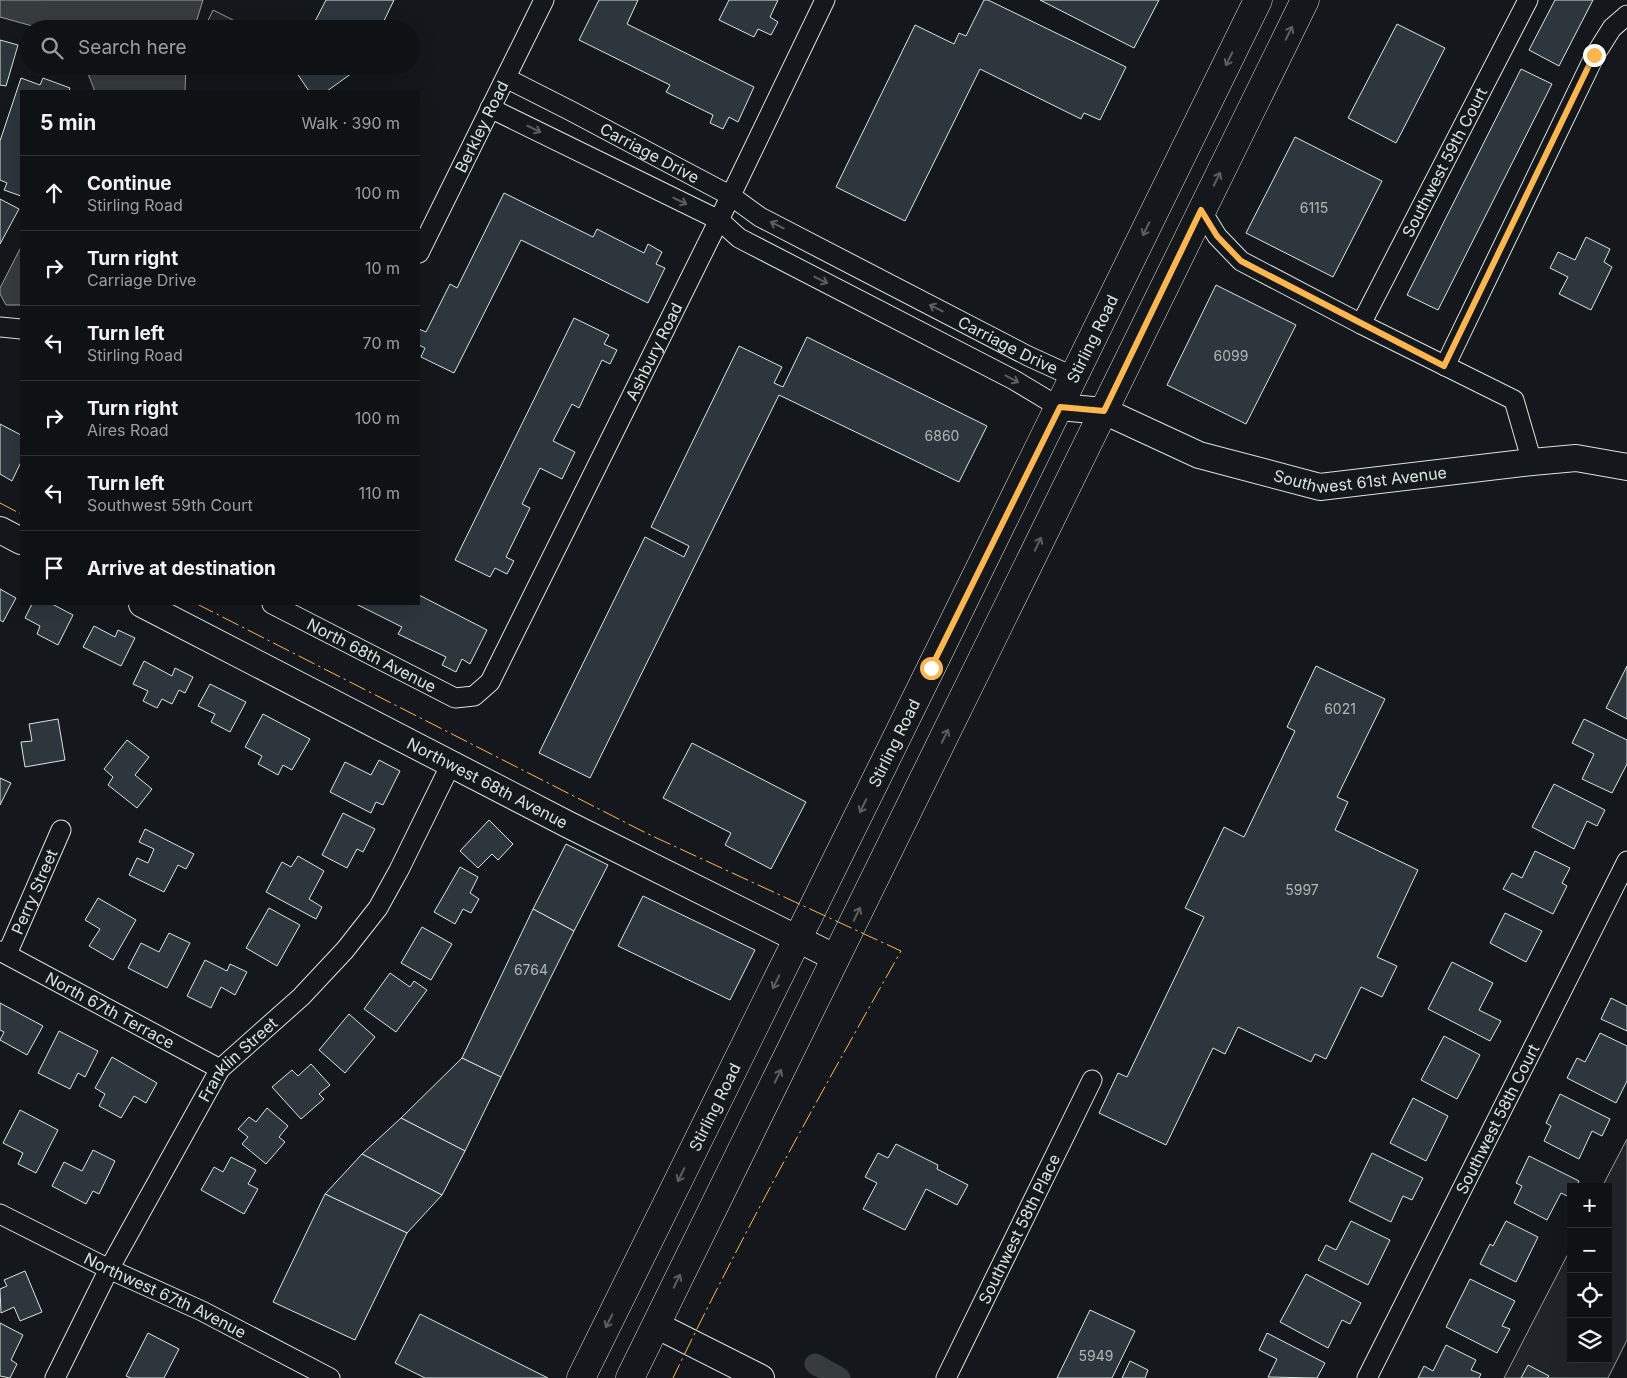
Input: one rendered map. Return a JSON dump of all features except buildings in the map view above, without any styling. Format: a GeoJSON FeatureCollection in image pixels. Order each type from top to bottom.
{"type":"FeatureCollection","features":[{"type":"Feature","properties":{"kind":"main road","name":"Stirling Road"},"geometry":{"type":"LineString","coordinates":[[581,1378],[1060,407],[1258,0]]}},
{"type":"Feature","properties":{"kind":"main road"},"geometry":{"type":"LineString","coordinates":[[630,1378],[1305,0]]}},
{"type":"Feature","properties":{"kind":"street","name":"Berkley Road"},"geometry":{"type":"LineString","coordinates":[[420,251],[544,0]]}},
{"type":"Feature","properties":{"kind":"street","name":"Ashbury Road"},"geometry":{"type":"LineString","coordinates":[[474,696],[490,682],[719,220],[825,0]]}},
{"type":"Feature","properties":{"kind":"street","name":"Southwest 59th Court"},"geometry":{"type":"LineString","coordinates":[[1361,324],[1528,0]]}},
{"type":"Feature","properties":{"kind":"street"},"geometry":{"type":"LineString","coordinates":[[1444,366],[1594,55],[1612,28],[1627,15]]}},
{"type":"Feature","properties":{"kind":"street","name":"Carriage Drive"},"geometry":{"type":"LineString","coordinates":[[506,78],[571,110],[730,196],[760,217],[996,339],[1074,377],[1104,411]]}},
{"type":"Feature","properties":{"kind":"street","name":"Carriage Drive"},"geometry":{"type":"LineString","coordinates":[[490,108],[719,220],[739,238],[982,364],[1060,407],[1104,411]]}},
{"type":"Feature","properties":{"kind":"street"},"geometry":{"type":"LineString","coordinates":[[1201,210],[1217,236],[1241,261],[1361,324],[1514,400],[1532,462]]}},
{"type":"Feature","properties":{"kind":"street"},"geometry":{"type":"LineString","coordinates":[[0,327],[20,329]]}},
{"type":"Feature","properties":{"kind":"street"},"geometry":{"type":"LineString","coordinates":[[982,364],[996,339]]}},
{"type":"Feature","properties":{"kind":"street","name":"Southwest 61st Avenue"},"geometry":{"type":"LineString","coordinates":[[1104,411],[1199,456],[1320,487],[1576,458],[1627,467]]}},
{"type":"Feature","properties":{"kind":"street"},"geometry":{"type":"LineString","coordinates":[[0,530],[20,540]]}},
{"type":"Feature","properties":{"kind":"street","name":"Northwest 68th Avenue"},"geometry":{"type":"LineString","coordinates":[[144,605],[451,764],[836,958]]}},
{"type":"Feature","properties":{"kind":"street","name":"North 68th Avenue"},"geometry":{"type":"LineString","coordinates":[[274,605],[455,698],[474,696]]}},
{"type":"Feature","properties":{"kind":"street","name":"Franklin Street"},"geometry":{"type":"LineString","coordinates":[[56,1378],[109,1269],[220,1069],[301,997],[345,950],[378,908],[399,870],[451,764]]}},
{"type":"Feature","properties":{"kind":"street","name":"Perry Street"},"geometry":{"type":"LineString","coordinates":[[4,952],[61,830]]}},
{"type":"Feature","properties":{"kind":"street","name":"Southwest 58th Court"},"geometry":{"type":"LineString","coordinates":[[1367,1378],[1627,860]]}},
{"type":"Feature","properties":{"kind":"street","name":"North 67th Terrace"},"geometry":{"type":"LineString","coordinates":[[4,952],[220,1069]]}},
{"type":"Feature","properties":{"kind":"street","name":"Southwest 58th Place"},"geometry":{"type":"LineString","coordinates":[[946,1378],[1092,1080]]}},
{"type":"Feature","properties":{"kind":"street","name":"Northwest 67th Avenue"},"geometry":{"type":"LineString","coordinates":[[0,1214],[109,1269],[202,1311],[330,1378]]}},
{"type":"Feature","properties":{"kind":"street"},"geometry":{"type":"LineString","coordinates":[[656,1324],[761,1378]]}},
{"type":"Feature","properties":{"kind":"shaded area"},"geometry":{"type":"Polygon","coordinates":[[[0,0],[203,0],[197,20],[20,20],[20,23],[0,17],[0,0]]]}},
{"type":"Feature","properties":{"kind":"shaded area"},"geometry":{"type":"Polygon","coordinates":[[[213,10],[233,20],[208,20],[213,10]]]}},
{"type":"Feature","properties":{"kind":"shaded area"},"geometry":{"type":"Polygon","coordinates":[[[89,75],[186,75],[185,90],[94,89],[89,75]]]}},
{"type":"Feature","properties":{"kind":"shaded area"},"geometry":{"type":"Polygon","coordinates":[[[20,249],[20,305],[6,305],[0,294],[0,288],[20,249]]]}},
{"type":"Feature","properties":{"kind":"shaded area"},"geometry":{"type":"Polygon","coordinates":[[[1627,1139],[1627,1340],[1608,1378],[1504,1378],[1567,1256],[1567,1363],[1612,1363],[1612,1183],[1604,1183],[1627,1139]]]}},
{"type":"Feature","properties":{"kind":"waterway"},"geometry":{"type":"LineString","coordinates":[[815,1364],[840,1378]]}},
{"type":"Feature","properties":{"kind":"power"},"geometry":{"type":"LineString","coordinates":[[0,503],[20,513]]}},
{"type":"Feature","properties":{"kind":"power"},"geometry":{"type":"LineString","coordinates":[[199,605],[648,834],[901,951],[755,1216],[673,1378]]}},
{"type":"Feature","properties":{"kind":"route"},"geometry":{"type":"LineString","coordinates":[[931,668],[1060,407],[1104,411],[1201,210],[1217,236],[1241,261],[1444,366],[1594,55]]}}]}
